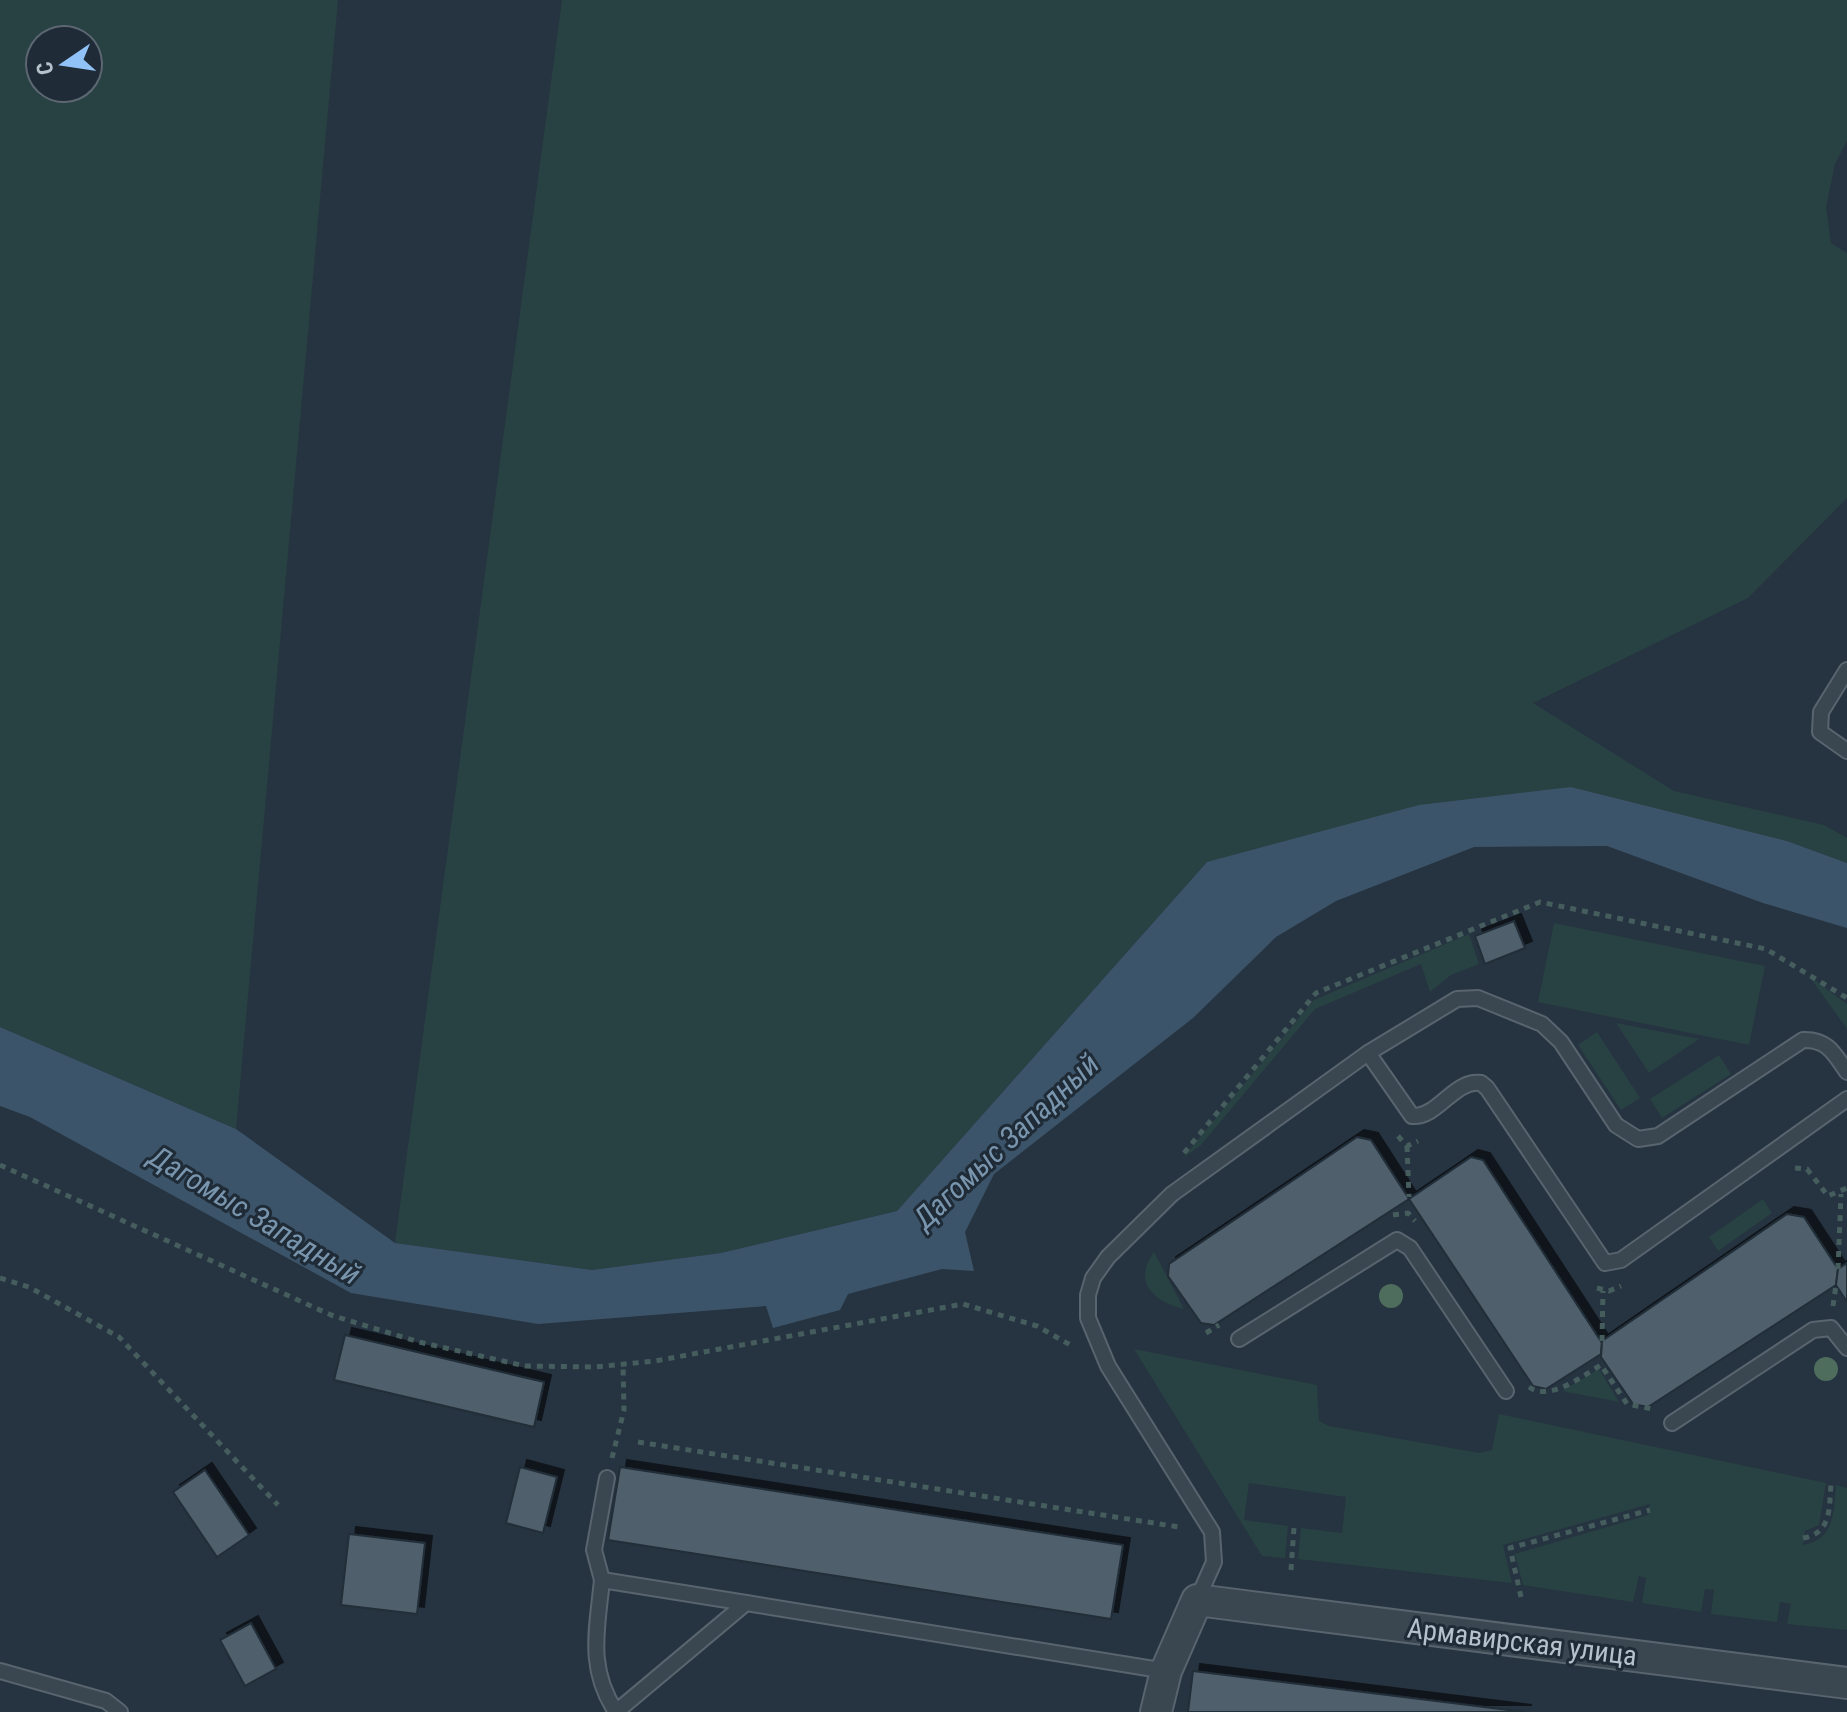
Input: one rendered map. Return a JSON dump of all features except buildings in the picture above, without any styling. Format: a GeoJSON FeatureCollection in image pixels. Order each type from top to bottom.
{"type":"FeatureCollection","features":[{"type":"Feature","properties":{"kind":"street"},"geometry":{"type":"LineString","coordinates":[[1156,1712],[1166,1671],[1197,1600]]}},
{"type":"Feature","properties":{"kind":"street","name":"Армавирская улица"},"geometry":{"type":"LineString","coordinates":[[1197,1600],[1847,1683]]}},
{"type":"Feature","properties":{"kind":"lane"},"geometry":{"type":"LineString","coordinates":[[1847,670],[1821,712],[1820,732],[1847,751]]}},
{"type":"Feature","properties":{"kind":"lane"},"geometry":{"type":"LineString","coordinates":[[1197,1600],[1214,1562],[1212,1532],[1108,1366],[1088,1318],[1088,1295],[1093,1278],[1108,1257],[1172,1194],[1368,1053],[1457,999],[1478,998],[1542,1024],[1561,1042],[1616,1125],[1638,1139],[1658,1136],[1803,1040],[1818,1039],[1829,1046],[1847,1072]]}},
{"type":"Feature","properties":{"kind":"lane"},"geometry":{"type":"LineString","coordinates":[[1368,1053],[1412,1116],[1422,1115],[1466,1085],[1481,1083],[1487,1088],[1605,1263],[1621,1260],[1847,1099]]}},
{"type":"Feature","properties":{"kind":"lane"},"geometry":{"type":"LineString","coordinates":[[1239,1339],[1397,1240],[1410,1248],[1506,1391]]}},
{"type":"Feature","properties":{"kind":"lane"},"geometry":{"type":"LineString","coordinates":[[1668,1416],[1813,1330],[1831,1328],[1847,1348]]}},
{"type":"Feature","properties":{"kind":"lane"},"geometry":{"type":"LineString","coordinates":[[607,1478],[594,1550],[602,1580],[595,1661],[600,1689],[616,1712],[746,1603]]}},
{"type":"Feature","properties":{"kind":"lane"},"geometry":{"type":"LineString","coordinates":[[602,1580],[1166,1671]]}},
{"type":"Feature","properties":{"kind":"lane"},"geometry":{"type":"LineString","coordinates":[[0,1671],[106,1701],[120,1712]]}},
{"type":"Feature","properties":{"kind":"path"},"geometry":{"type":"LineString","coordinates":[[1395,1131],[1407,1146],[1408,1213],[1424,1233]]}},
{"type":"Feature","properties":{"kind":"path"},"geometry":{"type":"LineString","coordinates":[[1407,1146],[1424,1137]]}},
{"type":"Feature","properties":{"kind":"path"},"geometry":{"type":"LineString","coordinates":[[0,1165],[331,1315],[419,1342],[525,1366],[623,1364],[746,1346],[963,1304],[1037,1326],[1108,1366]]}},
{"type":"Feature","properties":{"kind":"path"},"geometry":{"type":"LineString","coordinates":[[1784,1176],[1803,1166],[1824,1194],[1832,1197],[1847,1188]]}},
{"type":"Feature","properties":{"kind":"path"},"geometry":{"type":"LineString","coordinates":[[1838,1269],[1841,1192]]}},
{"type":"Feature","properties":{"kind":"path"},"geometry":{"type":"LineString","coordinates":[[1383,1221],[1396,1213],[1408,1213]]}},
{"type":"Feature","properties":{"kind":"path"},"geometry":{"type":"LineString","coordinates":[[0,1278],[29,1287],[119,1337],[278,1505]]}},
{"type":"Feature","properties":{"kind":"path"},"geometry":{"type":"LineString","coordinates":[[1595,1286],[1603,1291],[1616,1289],[1629,1280]]}},
{"type":"Feature","properties":{"kind":"path"},"geometry":{"type":"LineString","coordinates":[[1833,1307],[1836,1285]]}},
{"type":"Feature","properties":{"kind":"path"},"geometry":{"type":"LineString","coordinates":[[1602,1341],[1603,1291]]}},
{"type":"Feature","properties":{"kind":"path"},"geometry":{"type":"LineString","coordinates":[[1818,1312],[1833,1307]]}},
{"type":"Feature","properties":{"kind":"path"},"geometry":{"type":"LineString","coordinates":[[1833,1307],[1843,1317]]}},
{"type":"Feature","properties":{"kind":"path"},"geometry":{"type":"LineString","coordinates":[[1206,1333],[1231,1317]]}},
{"type":"Feature","properties":{"kind":"path"},"geometry":{"type":"LineString","coordinates":[[1601,1357],[1601,1365],[1627,1404],[1668,1416]]}},
{"type":"Feature","properties":{"kind":"path"},"geometry":{"type":"LineString","coordinates":[[607,1478],[624,1410],[623,1364]]}},
{"type":"Feature","properties":{"kind":"path"},"geometry":{"type":"LineString","coordinates":[[1522,1382],[1535,1392],[1552,1392],[1601,1365]]}},
{"type":"Feature","properties":{"kind":"path"},"geometry":{"type":"LineString","coordinates":[[638,1442],[1212,1532]]}},
{"type":"Feature","properties":{"kind":"path"},"geometry":{"type":"LineString","coordinates":[[1803,1538],[1822,1531],[1826,1524],[1831,1484]]}},
{"type":"Feature","properties":{"kind":"path"},"geometry":{"type":"LineString","coordinates":[[1521,1597],[1510,1548],[1650,1510]]}},
{"type":"Feature","properties":{"kind":"path"},"geometry":{"type":"LineString","coordinates":[[1291,1570],[1294,1527]]}},
{"type":"Feature","properties":{"kind":"green space"},"geometry":{"type":"Polygon","coordinates":[[[0,0],[338,0],[236,1129],[0,1027],[0,0]]]}},
{"type":"Feature","properties":{"kind":"green space"},"geometry":{"type":"Polygon","coordinates":[[[562,0],[1847,0],[1847,141],[1835,164],[1826,207],[1831,243],[1847,253],[1847,498],[1748,598],[1533,703],[1674,791],[1824,825],[1847,838],[1847,863],[1787,841],[1571,787],[1207,862],[897,1211],[721,1253],[592,1270],[395,1243],[562,0]]]}},
{"type":"Feature","properties":{"kind":"green space"},"geometry":{"type":"Polygon","coordinates":[[[1554,923],[1765,966],[1749,1045],[1538,1002],[1554,923]]]}},
{"type":"Feature","properties":{"kind":"green space"},"geometry":{"type":"Polygon","coordinates":[[[1469,934],[1479,964],[1451,975],[1430,992],[1421,964],[1315,1009],[1201,1145],[1182,1159],[1314,1000],[1469,934]]]}},
{"type":"Feature","properties":{"kind":"green space"},"geometry":{"type":"Polygon","coordinates":[[[1809,976],[1847,1004],[1847,1029],[1809,976]]]}},
{"type":"Feature","properties":{"kind":"green space"},"geometry":{"type":"Polygon","coordinates":[[[1616,1023],[1699,1039],[1649,1073],[1616,1023]]]}},
{"type":"Feature","properties":{"kind":"green space"},"geometry":{"type":"Polygon","coordinates":[[[1597,1032],[1640,1098],[1621,1110],[1578,1045],[1597,1032]]]}},
{"type":"Feature","properties":{"kind":"green space"},"geometry":{"type":"Polygon","coordinates":[[[1719,1055],[1731,1074],[1662,1118],[1650,1099],[1719,1055]]]}},
{"type":"Feature","properties":{"kind":"green space"},"geometry":{"type":"Polygon","coordinates":[[[1763,1199],[1772,1213],[1718,1251],[1709,1237],[1763,1199]]]}},
{"type":"Feature","properties":{"kind":"green space"},"geometry":{"type":"Polygon","coordinates":[[[1154,1252],[1184,1309],[1164,1301],[1150,1289],[1145,1273],[1154,1252]]]}},
{"type":"Feature","properties":{"kind":"green space"},"geometry":{"type":"Polygon","coordinates":[[[1134,1349],[1317,1385],[1319,1421],[1329,1426],[1479,1453],[1492,1450],[1499,1414],[1826,1483],[1819,1525],[1805,1531],[1803,1545],[1813,1542],[1827,1531],[1833,1515],[1836,1485],[1847,1488],[1847,1630],[1787,1624],[1791,1604],[1780,1602],[1777,1622],[1711,1614],[1714,1590],[1705,1589],[1701,1612],[1642,1603],[1646,1578],[1639,1576],[1633,1602],[1523,1585],[1515,1554],[1648,1515],[1650,1504],[1503,1545],[1512,1583],[1298,1559],[1301,1528],[1342,1533],[1346,1497],[1249,1483],[1244,1520],[1288,1526],[1285,1558],[1262,1556],[1134,1349]]]}},
{"type":"Feature","properties":{"kind":"green space"},"geometry":{"type":"Polygon","coordinates":[[[1599,1369],[1619,1402],[1562,1391],[1599,1369]]]}},
{"type":"Feature","properties":{"kind":"water","name":"Дагомыс Западный"},"geometry":{"type":"Polygon","coordinates":[[[1571,787],[1787,841],[1847,863],[1847,928],[1763,903],[1607,846],[1474,847],[1336,901],[1276,937],[1193,1018],[994,1174],[965,1232],[974,1271],[942,1269],[848,1294],[840,1310],[773,1328],[766,1306],[538,1324],[351,1293],[30,1117],[0,1106],[0,1027],[236,1129],[395,1243],[592,1270],[721,1253],[897,1211],[1207,862],[1419,805],[1571,787]]]}}]}
